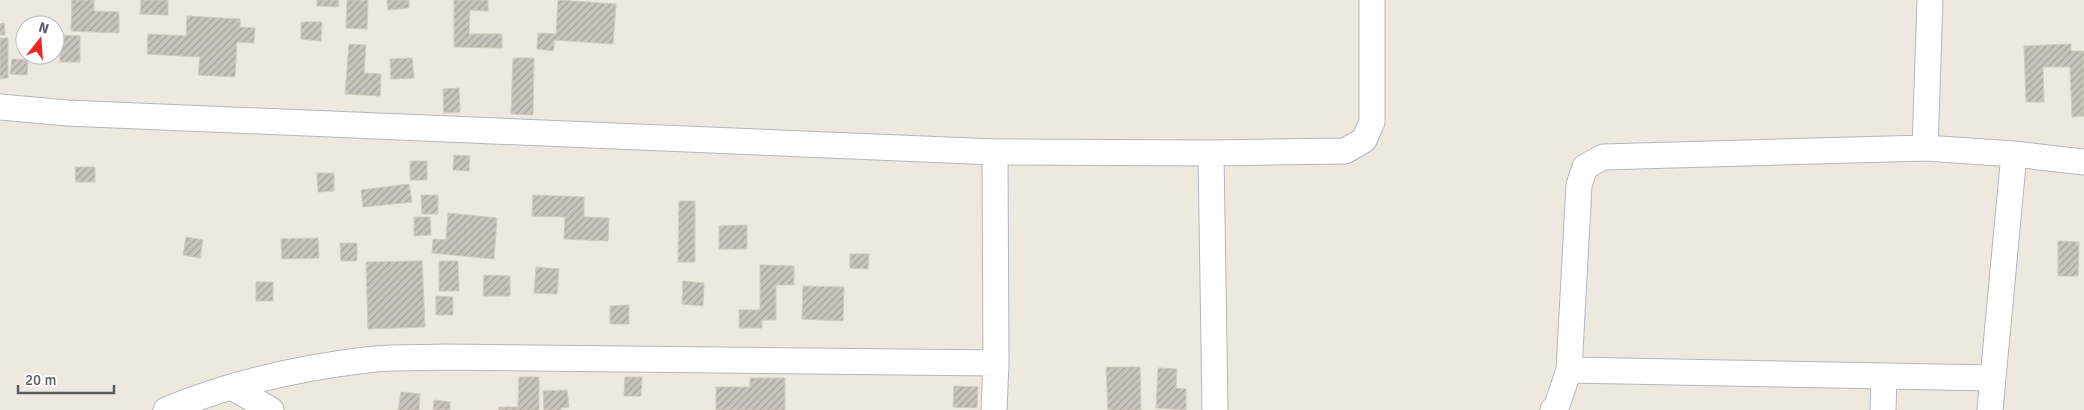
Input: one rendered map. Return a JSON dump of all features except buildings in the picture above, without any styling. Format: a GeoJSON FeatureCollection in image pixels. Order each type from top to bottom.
{"type":"FeatureCollection","features":[{"type":"Feature","properties":{"kind":"street"},"geometry":{"type":"LineString","coordinates":[[0,107],[77,113],[995,152],[1211,153],[1345,151],[1364,140],[1372,122],[1372,0]]}},
{"type":"Feature","properties":{"kind":"street"},"geometry":{"type":"LineString","coordinates":[[1925,148],[1930,0]]}},
{"type":"Feature","properties":{"kind":"street"},"geometry":{"type":"LineString","coordinates":[[1553,410],[1556,408],[1569,370],[1579,185],[1585,166],[1603,157],[1925,148],[2014,154],[2084,162]]}},
{"type":"Feature","properties":{"kind":"street"},"geometry":{"type":"LineString","coordinates":[[994,410],[996,363],[995,152]]}},
{"type":"Feature","properties":{"kind":"street"},"geometry":{"type":"LineString","coordinates":[[1211,153],[1215,410]]}},
{"type":"Feature","properties":{"kind":"street"},"geometry":{"type":"LineString","coordinates":[[1990,410],[2014,154]]}},
{"type":"Feature","properties":{"kind":"street"},"geometry":{"type":"LineString","coordinates":[[166,410],[232,387],[314,368],[368,360],[442,357],[996,363]]}},
{"type":"Feature","properties":{"kind":"street"},"geometry":{"type":"LineString","coordinates":[[1569,370],[1993,378]]}},
{"type":"Feature","properties":{"kind":"street"},"geometry":{"type":"LineString","coordinates":[[1883,410],[1884,377]]}},
{"type":"Feature","properties":{"kind":"street"},"geometry":{"type":"LineString","coordinates":[[232,387],[271,410]]}}]}
